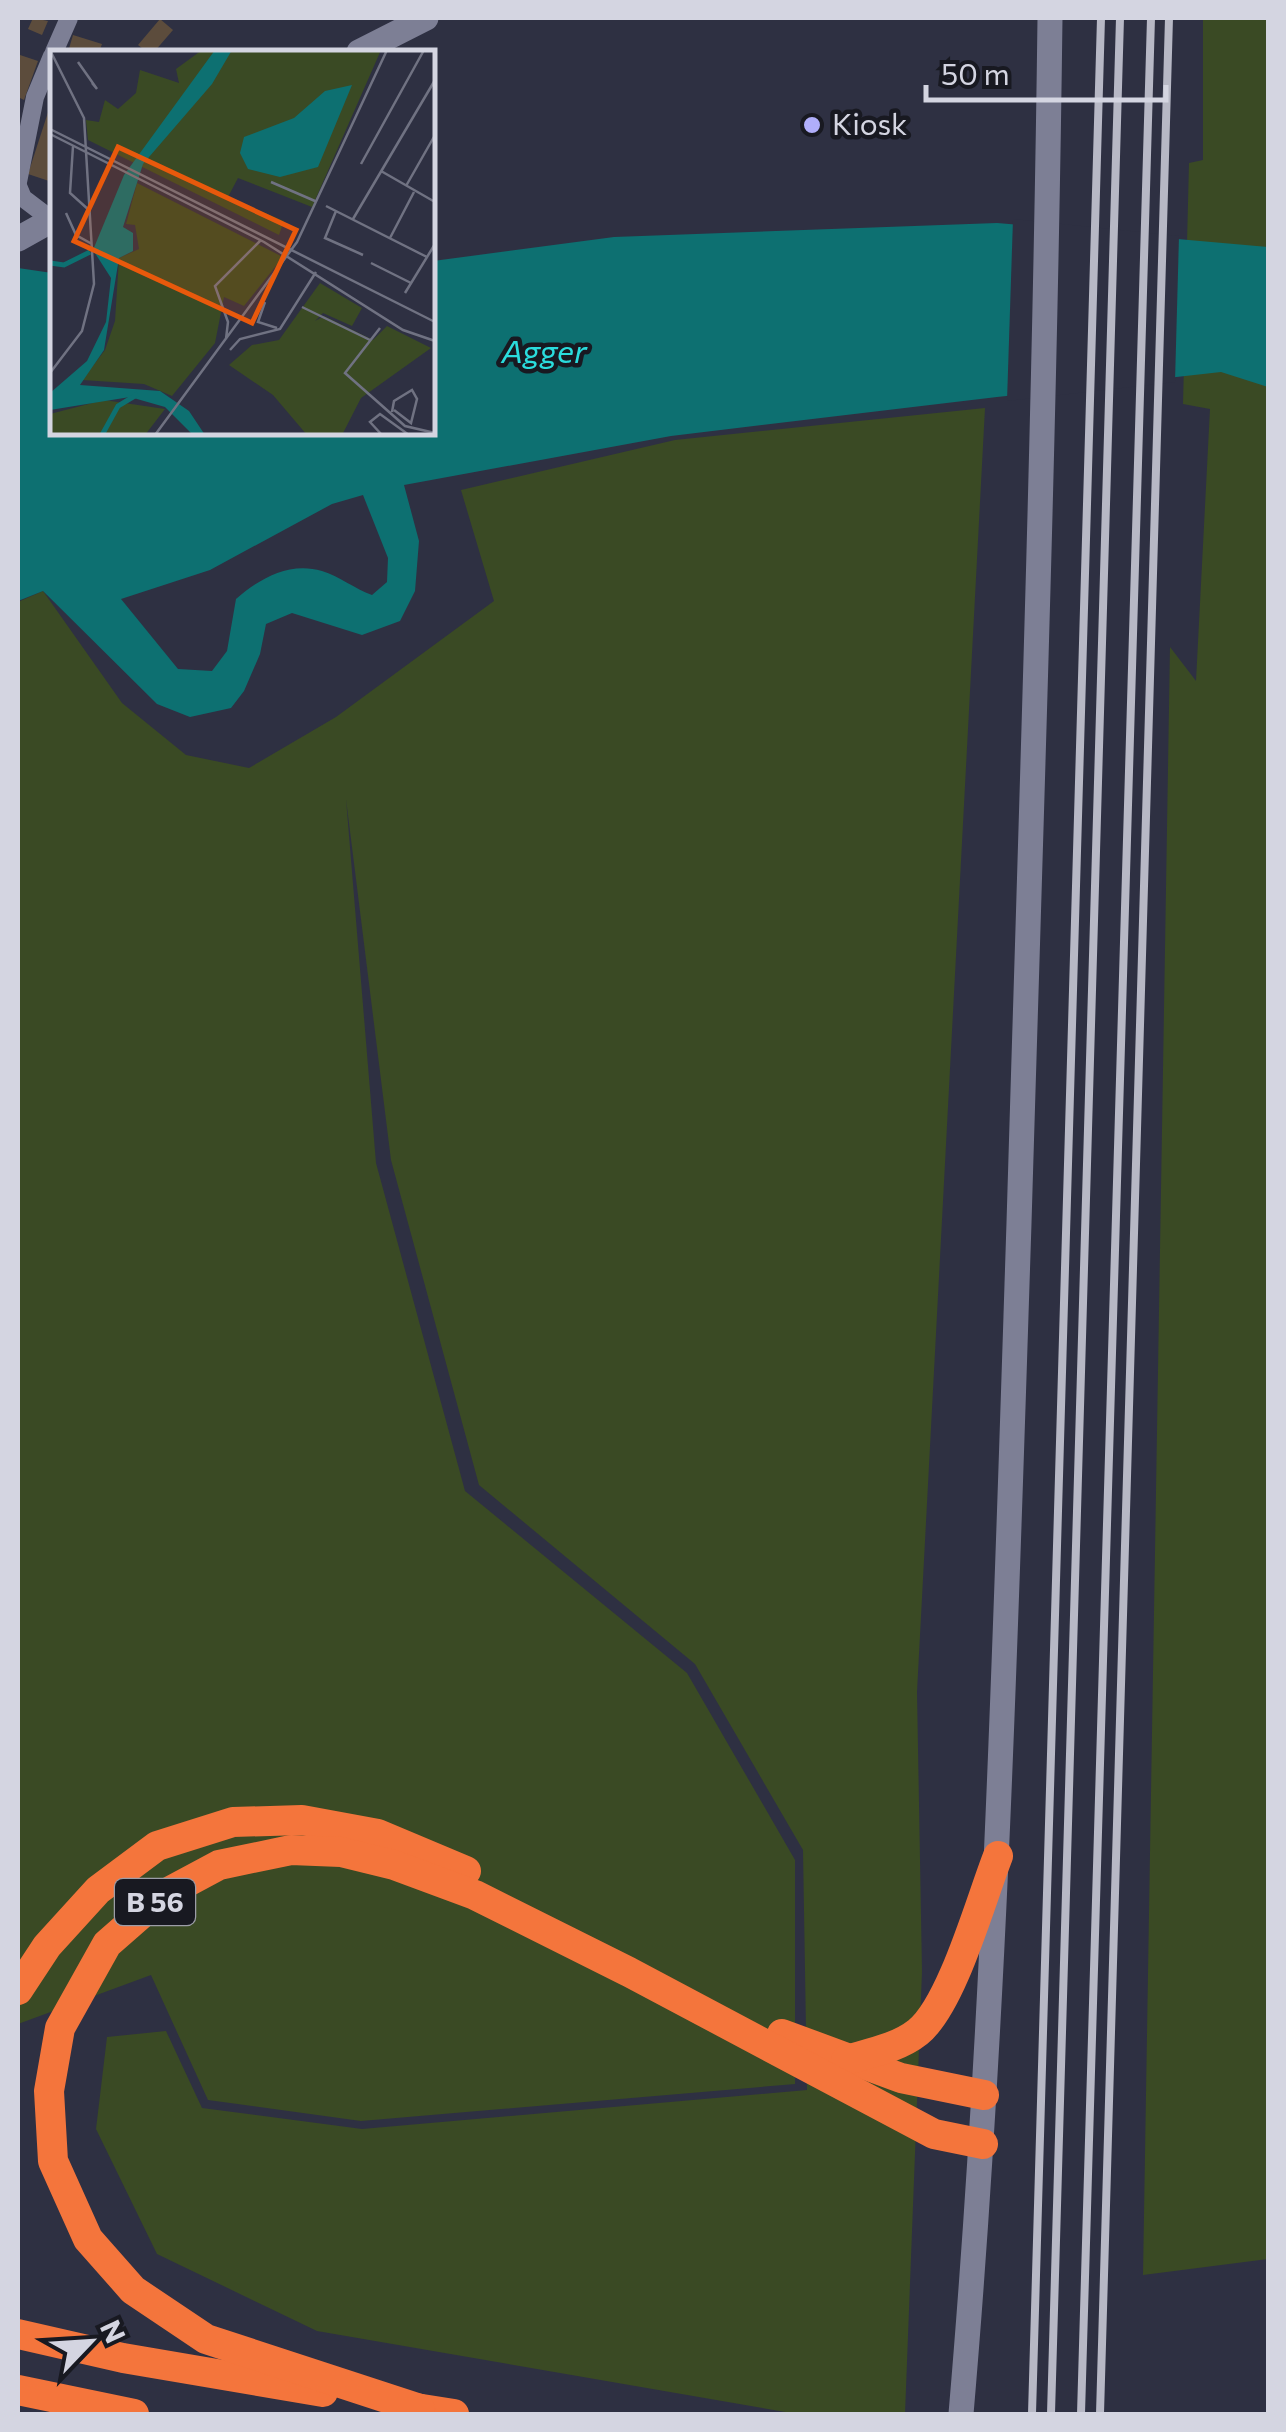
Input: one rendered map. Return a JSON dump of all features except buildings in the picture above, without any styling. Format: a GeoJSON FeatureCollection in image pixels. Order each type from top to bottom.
{"type":"FeatureCollection","features":[{"type":"Feature","properties":{"kind":"highway"},"geometry":{"type":"LineString","coordinates":[[18,1990],[47,1946],[98,1890],[158,1846],[233,1822],[302,1820],[378,1834],[497,1884],[782,2034],[846,2060],[901,2078],[984,2095]]}},
{"type":"Feature","properties":{"kind":"highway","name":"B 56"},"geometry":{"type":"LineString","coordinates":[[420,2408],[206,2339],[133,2290],[88,2240],[52,2161],[49,2091],[60,2028],[107,1944],[163,1895],[219,1865],[292,1850],[341,1852],[394,1865],[475,1895],[578,1946],[934,2134],[983,2144]]}},
{"type":"Feature","properties":{"kind":"highway"},"geometry":{"type":"LineString","coordinates":[[846,2060],[892,2046],[919,2032],[934,2013],[953,1980],[998,1856]]}},
{"type":"Feature","properties":{"kind":"highway","name":"B 56"},"geometry":{"type":"LineString","coordinates":[[18,2334],[123,2358],[454,2414]]}},
{"type":"Feature","properties":{"kind":"highway"},"geometry":{"type":"LineString","coordinates":[[18,2390],[134,2414]]}},
{"type":"Feature","properties":{"kind":"main road"},"geometry":{"type":"LineString","coordinates":[[961,2414],[983,2144],[998,1856],[1050,18]]}},
{"type":"Feature","properties":{"kind":"main road"},"geometry":{"type":"LineString","coordinates":[[363,50],[418,19]]}},
{"type":"Feature","properties":{"kind":"lane"},"geometry":{"type":"LineString","coordinates":[[55,50],[69,18]]}},
{"type":"Feature","properties":{"kind":"lane"},"geometry":{"type":"LineString","coordinates":[[39,227],[18,188],[36,97],[50,62]]}},
{"type":"Feature","properties":{"kind":"shaded area"},"geometry":{"type":"Polygon","coordinates":[[[1203,18],[1268,18],[1268,2259],[1143,2275],[1170,647],[1196,681],[1210,409],[1183,404],[1189,163],[1203,160],[1203,18]]]}},
{"type":"Feature","properties":{"kind":"shaded area"},"geometry":{"type":"Polygon","coordinates":[[[985,408],[917,1692],[922,1971],[905,2414],[797,2414],[317,2331],[157,2254],[96,2129],[107,2037],[166,2031],[202,2108],[362,2129],[807,2090],[803,1850],[695,1664],[479,1485],[391,1160],[346,799],[376,1163],[465,1491],[687,1673],[795,1860],[795,2084],[361,2121],[208,2100],[151,1975],[18,2024],[18,602],[43,591],[122,703],[186,755],[249,768],[336,717],[494,601],[461,490],[675,440],[985,408]]]}},
{"type":"Feature","properties":{"kind":"water","name":"Agger"},"geometry":{"type":"Polygon","coordinates":[[[997,223],[1268,247],[1268,387],[1221,372],[997,397],[671,436],[404,485],[419,541],[415,591],[400,621],[362,635],[292,613],[266,624],[260,654],[244,691],[231,708],[190,717],[157,704],[43,591],[18,601],[18,268],[50,273],[50,435],[435,435],[435,261],[614,237],[997,223]],[[363,495],[332,504],[210,570],[121,599],[178,669],[212,671],[227,651],[236,599],[275,574],[310,569],[328,573],[372,595],[387,582],[388,558],[363,495]]]}},
{"type":"Feature","properties":{"kind":"pier"},"geometry":{"type":"Polygon","coordinates":[[[1013,219],[1179,236],[1175,382],[1007,401],[1013,219]]]}},
{"type":"Feature","properties":{"kind":"railway"},"geometry":{"type":"LineString","coordinates":[[1032,2414],[1101,18]]}},
{"type":"Feature","properties":{"kind":"railway"},"geometry":{"type":"LineString","coordinates":[[1051,2414],[1120,18]]}},
{"type":"Feature","properties":{"kind":"railway"},"geometry":{"type":"LineString","coordinates":[[1081,2414],[1151,18]]}},
{"type":"Feature","properties":{"kind":"railway"},"geometry":{"type":"LineString","coordinates":[[1100,2414],[1169,18]]}},
{"type":"Feature","properties":{"kind":"place","name":"Kiosk"},"geometry":{"type":"Point","coordinates":[812,125]}}]}
